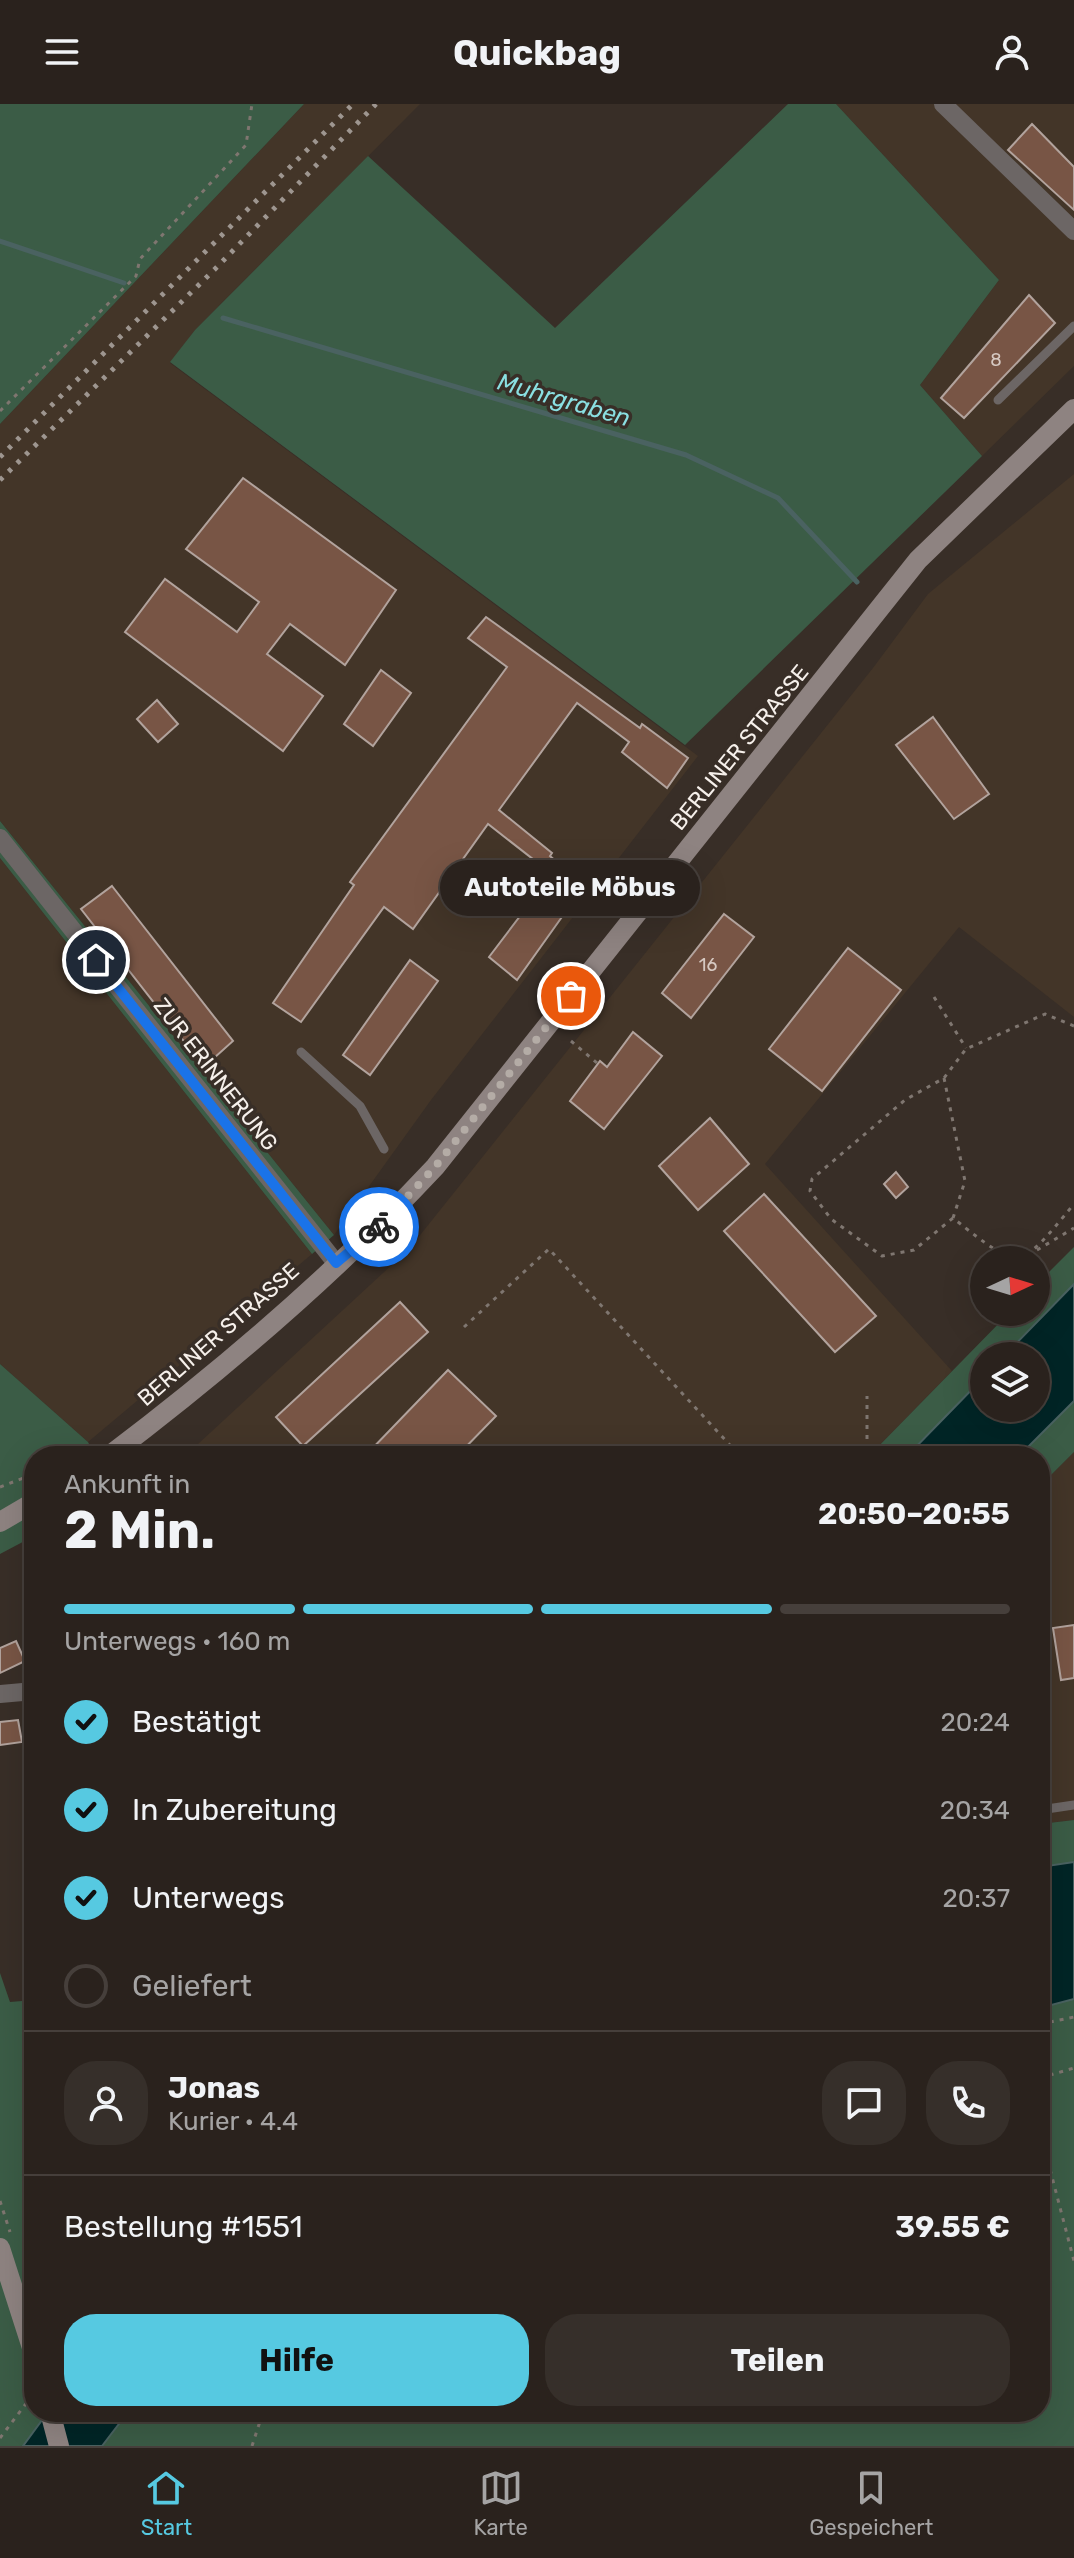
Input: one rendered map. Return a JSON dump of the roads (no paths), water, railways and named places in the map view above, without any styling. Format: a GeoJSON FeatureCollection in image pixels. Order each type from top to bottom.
{"type":"FeatureCollection","features":[{"type":"Feature","properties":{"kind":"main road","name":"BERLINER STRASSE"},"geometry":{"type":"LineString","coordinates":[[121,1446],[240,1350],[376,1230],[435,1167],[918,560],[1074,409]]}},
{"type":"Feature","properties":{"kind":"main road"},"geometry":{"type":"LineString","coordinates":[[0,1522],[24,1508]]}},
{"type":"Feature","properties":{"kind":"main road"},"geometry":{"type":"LineString","coordinates":[[0,2248],[24,2321]]}},
{"type":"Feature","properties":{"kind":"main road"},"geometry":{"type":"LineString","coordinates":[[53,2422],[59,2446]]}},
{"type":"Feature","properties":{"kind":"street"},"geometry":{"type":"LineString","coordinates":[[943,104],[1074,231]]}},
{"type":"Feature","properties":{"kind":"street","name":"ZUR ERINNERUNG"},"geometry":{"type":"LineString","coordinates":[[0,838],[336,1263]]}},
{"type":"Feature","properties":{"kind":"street"},"geometry":{"type":"LineString","coordinates":[[0,1694],[24,1692]]}},
{"type":"Feature","properties":{"kind":"lane"},"geometry":{"type":"LineString","coordinates":[[998,400],[1074,326]]}},
{"type":"Feature","properties":{"kind":"lane"},"geometry":{"type":"LineString","coordinates":[[301,1052],[360,1106],[384,1149]]}},
{"type":"Feature","properties":{"kind":"lane"},"geometry":{"type":"LineString","coordinates":[[1050,1809],[1074,1805]]}},
{"type":"Feature","properties":{"kind":"water"},"geometry":{"type":"Polygon","coordinates":[[[1074,1284],[1074,1401],[1029,1446],[917,1446],[970,1391],[970,1422],[1050,1422],[1050,1342],[1018,1342],[1033,1326],[1050,1326],[1050,1309],[1074,1284]]]}},
{"type":"Feature","properties":{"kind":"water"},"geometry":{"type":"Polygon","coordinates":[[[1074,1862],[1074,1999],[1050,2005],[1050,1866],[1074,1862]]]}},
{"type":"Feature","properties":{"kind":"water"},"geometry":{"type":"Polygon","coordinates":[[[41,2422],[120,2422],[102,2446],[23,2446],[41,2422]]]}},
{"type":"Feature","properties":{"kind":"waterway","name":"Muhrgraben"},"geometry":{"type":"LineString","coordinates":[[0,241],[124,283]]}},
{"type":"Feature","properties":{"kind":"waterway","name":"Muhrgraben"},"geometry":{"type":"LineString","coordinates":[[223,318],[686,455],[778,498],[857,582]]}},
{"type":"Feature","properties":{"kind":"railway"},"geometry":{"type":"LineString","coordinates":[[0,457],[353,104]]}},
{"type":"Feature","properties":{"kind":"railway"},"geometry":{"type":"LineString","coordinates":[[0,480],[215,269],[376,104]]}},
{"type":"Feature","properties":{"kind":"place","name":"Autoteile Möbus"},"geometry":{"type":"Point","coordinates":[571,996]}}]}
